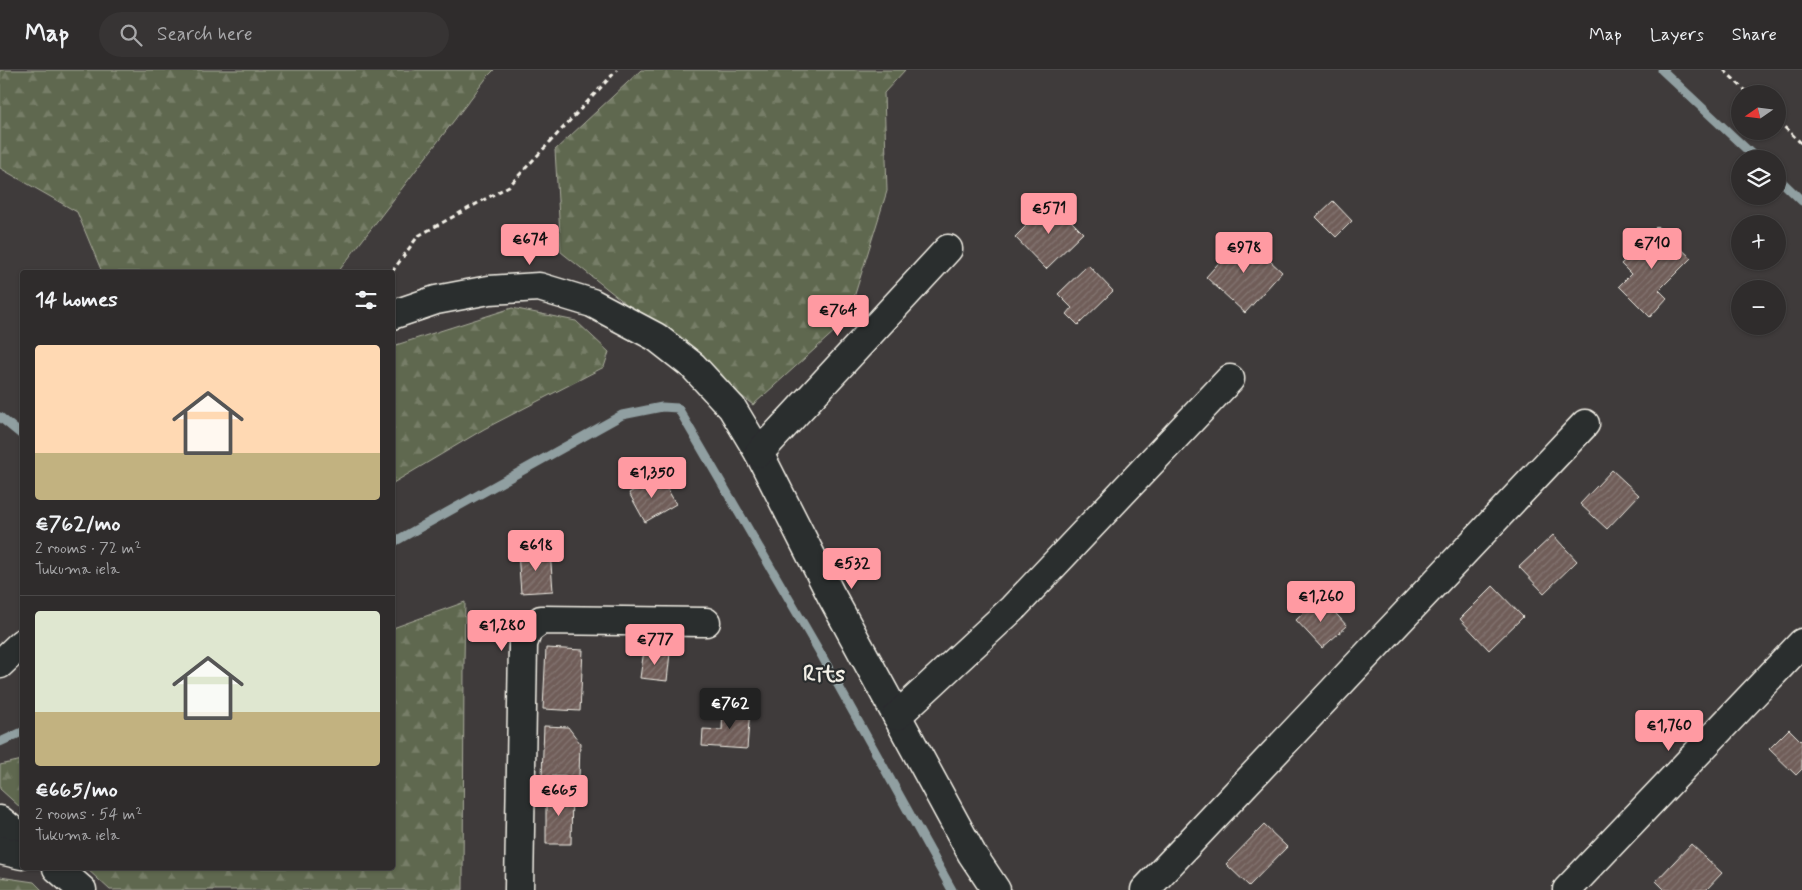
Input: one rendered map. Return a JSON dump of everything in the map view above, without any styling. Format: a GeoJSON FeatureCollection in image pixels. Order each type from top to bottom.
{"type":"FeatureCollection","features":[{"type":"Feature","properties":{"kind":"street"},"geometry":{"type":"LineString","coordinates":[[759,453],[948,249]]}},
{"type":"Feature","properties":{"kind":"street"},"geometry":{"type":"LineString","coordinates":[[395,314],[436,300],[497,289],[539,287],[592,303],[656,337],[693,366],[732,408],[759,453],[831,595],[972,854],[996,890]]}},
{"type":"Feature","properties":{"kind":"street"},"geometry":{"type":"LineString","coordinates":[[897,716],[1013,608],[1230,379]]}},
{"type":"Feature","properties":{"kind":"street"},"geometry":{"type":"LineString","coordinates":[[1145,890],[1585,424]]}},
{"type":"Feature","properties":{"kind":"street"},"geometry":{"type":"LineString","coordinates":[[518,890],[523,644],[528,630],[541,620],[706,622]]}},
{"type":"Feature","properties":{"kind":"street"},"geometry":{"type":"LineString","coordinates":[[1567,890],[1802,643]]}},
{"type":"Feature","properties":{"kind":"street"},"geometry":{"type":"LineString","coordinates":[[0,664],[20,644]]}},
{"type":"Feature","properties":{"kind":"street"},"geometry":{"type":"LineString","coordinates":[[0,820],[20,836]]}},
{"type":"Feature","properties":{"kind":"street"},"geometry":{"type":"LineString","coordinates":[[0,850],[20,855]]}},
{"type":"Feature","properties":{"kind":"street"},"geometry":{"type":"LineString","coordinates":[[59,870],[82,890]]}},
{"type":"Feature","properties":{"kind":"path"},"geometry":{"type":"LineString","coordinates":[[393,270],[418,236],[509,186],[617,70]]}},
{"type":"Feature","properties":{"kind":"path"},"geometry":{"type":"LineString","coordinates":[[1724,70],[1740,85]]}},
{"type":"Feature","properties":{"kind":"path"},"geometry":{"type":"LineString","coordinates":[[1786,128],[1802,144]]}},
{"type":"Feature","properties":{"kind":"green space"},"geometry":{"type":"Polygon","coordinates":[[[0,70],[494,70],[340,270],[101,270],[77,212],[0,168],[0,70]]]}},
{"type":"Feature","properties":{"kind":"green space"},"geometry":{"type":"Polygon","coordinates":[[[641,70],[905,70],[884,93],[887,191],[847,320],[753,405],[561,252],[555,150],[641,70]]]}},
{"type":"Feature","properties":{"kind":"green space"},"geometry":{"type":"Polygon","coordinates":[[[512,308],[576,321],[609,352],[604,367],[484,429],[395,482],[395,345],[512,308]]]}},
{"type":"Feature","properties":{"kind":"green space"},"geometry":{"type":"Polygon","coordinates":[[[465,602],[463,890],[110,890],[88,870],[395,870],[395,627],[465,602]]]}},
{"type":"Feature","properties":{"kind":"green space"},"geometry":{"type":"Polygon","coordinates":[[[20,760],[20,807],[0,789],[0,765],[20,760]]]}},
{"type":"Feature","properties":{"kind":"green space"},"geometry":{"type":"Polygon","coordinates":[[[0,877],[34,882],[42,890],[0,890],[0,877]]]}},
{"type":"Feature","properties":{"kind":"building"},"geometry":{"type":"Polygon","coordinates":[[[1051,201],[1083,233],[1046,269],[1015,237],[1051,201]]]}},
{"type":"Feature","properties":{"kind":"building"},"geometry":{"type":"Polygon","coordinates":[[[1333,201],[1352,221],[1336,237],[1316,217],[1333,201]]]}},
{"type":"Feature","properties":{"kind":"building"},"geometry":{"type":"Polygon","coordinates":[[[1657,226],[1691,258],[1659,290],[1667,298],[1650,317],[1619,286],[1631,274],[1621,264],[1657,226]]]}},
{"type":"Feature","properties":{"kind":"building"},"geometry":{"type":"Polygon","coordinates":[[[1243,236],[1282,272],[1245,313],[1206,277],[1243,236]]]}},
{"type":"Feature","properties":{"kind":"building"},"geometry":{"type":"Polygon","coordinates":[[[1088,265],[1113,291],[1078,325],[1067,314],[1072,308],[1058,294],[1088,265]]]}},
{"type":"Feature","properties":{"kind":"building"},"geometry":{"type":"Polygon","coordinates":[[[1612,470],[1639,495],[1607,529],[1580,504],[1612,470]]]}},
{"type":"Feature","properties":{"kind":"building"},"geometry":{"type":"Polygon","coordinates":[[[660,476],[676,504],[645,522],[629,493],[660,476]]]}},
{"type":"Feature","properties":{"kind":"building"},"geometry":{"type":"Polygon","coordinates":[[[1553,535],[1577,561],[1544,593],[1519,567],[1553,535]]]}},
{"type":"Feature","properties":{"kind":"building"},"geometry":{"type":"Polygon","coordinates":[[[550,551],[553,591],[521,593],[518,553],[550,551]]]}},
{"type":"Feature","properties":{"kind":"building"},"geometry":{"type":"Polygon","coordinates":[[[1493,586],[1523,617],[1489,650],[1460,619],[1493,586]]]}},
{"type":"Feature","properties":{"kind":"building"},"geometry":{"type":"Polygon","coordinates":[[[1321,597],[1347,626],[1322,648],[1296,620],[1321,597]]]}},
{"type":"Feature","properties":{"kind":"building"},"geometry":{"type":"Polygon","coordinates":[[[546,648],[583,650],[580,711],[543,709],[546,648]]]}},
{"type":"Feature","properties":{"kind":"building"},"geometry":{"type":"Polygon","coordinates":[[[644,650],[670,653],[667,681],[640,678],[644,650]]]}},
{"type":"Feature","properties":{"kind":"building"},"geometry":{"type":"Polygon","coordinates":[[[723,706],[750,708],[747,749],[702,746],[703,729],[722,730],[723,706]]]}},
{"type":"Feature","properties":{"kind":"building"},"geometry":{"type":"Polygon","coordinates":[[[544,726],[568,727],[580,743],[579,777],[542,776],[544,726]]]}},
{"type":"Feature","properties":{"kind":"building"},"geometry":{"type":"Polygon","coordinates":[[[1789,729],[1802,742],[1802,769],[1796,775],[1769,749],[1789,729]]]}},
{"type":"Feature","properties":{"kind":"building"},"geometry":{"type":"Polygon","coordinates":[[[546,790],[572,790],[571,844],[546,844],[546,790]]]}},
{"type":"Feature","properties":{"kind":"building"},"geometry":{"type":"Polygon","coordinates":[[[1264,825],[1287,847],[1249,886],[1226,864],[1264,825]]]}},
{"type":"Feature","properties":{"kind":"building"},"geometry":{"type":"Polygon","coordinates":[[[1691,844],[1722,873],[1706,890],[1665,890],[1656,881],[1691,844]]]}},
{"type":"Feature","properties":{"kind":"waterway"},"geometry":{"type":"LineString","coordinates":[[1662,70],[1747,150]]}},
{"type":"Feature","properties":{"kind":"waterway"},"geometry":{"type":"LineString","coordinates":[[1786,186],[1802,201]]}},
{"type":"Feature","properties":{"kind":"waterway"},"geometry":{"type":"LineString","coordinates":[[395,541],[622,415],[662,407],[678,408],[818,649],[952,890]]}},
{"type":"Feature","properties":{"kind":"waterway"},"geometry":{"type":"LineString","coordinates":[[0,417],[20,433]]}},
{"type":"Feature","properties":{"kind":"waterway"},"geometry":{"type":"LineString","coordinates":[[0,742],[20,733]]}},
{"type":"Feature","properties":{"kind":"district","name":"Rīts"},"geometry":{"type":"Point","coordinates":[824,673]}}]}
